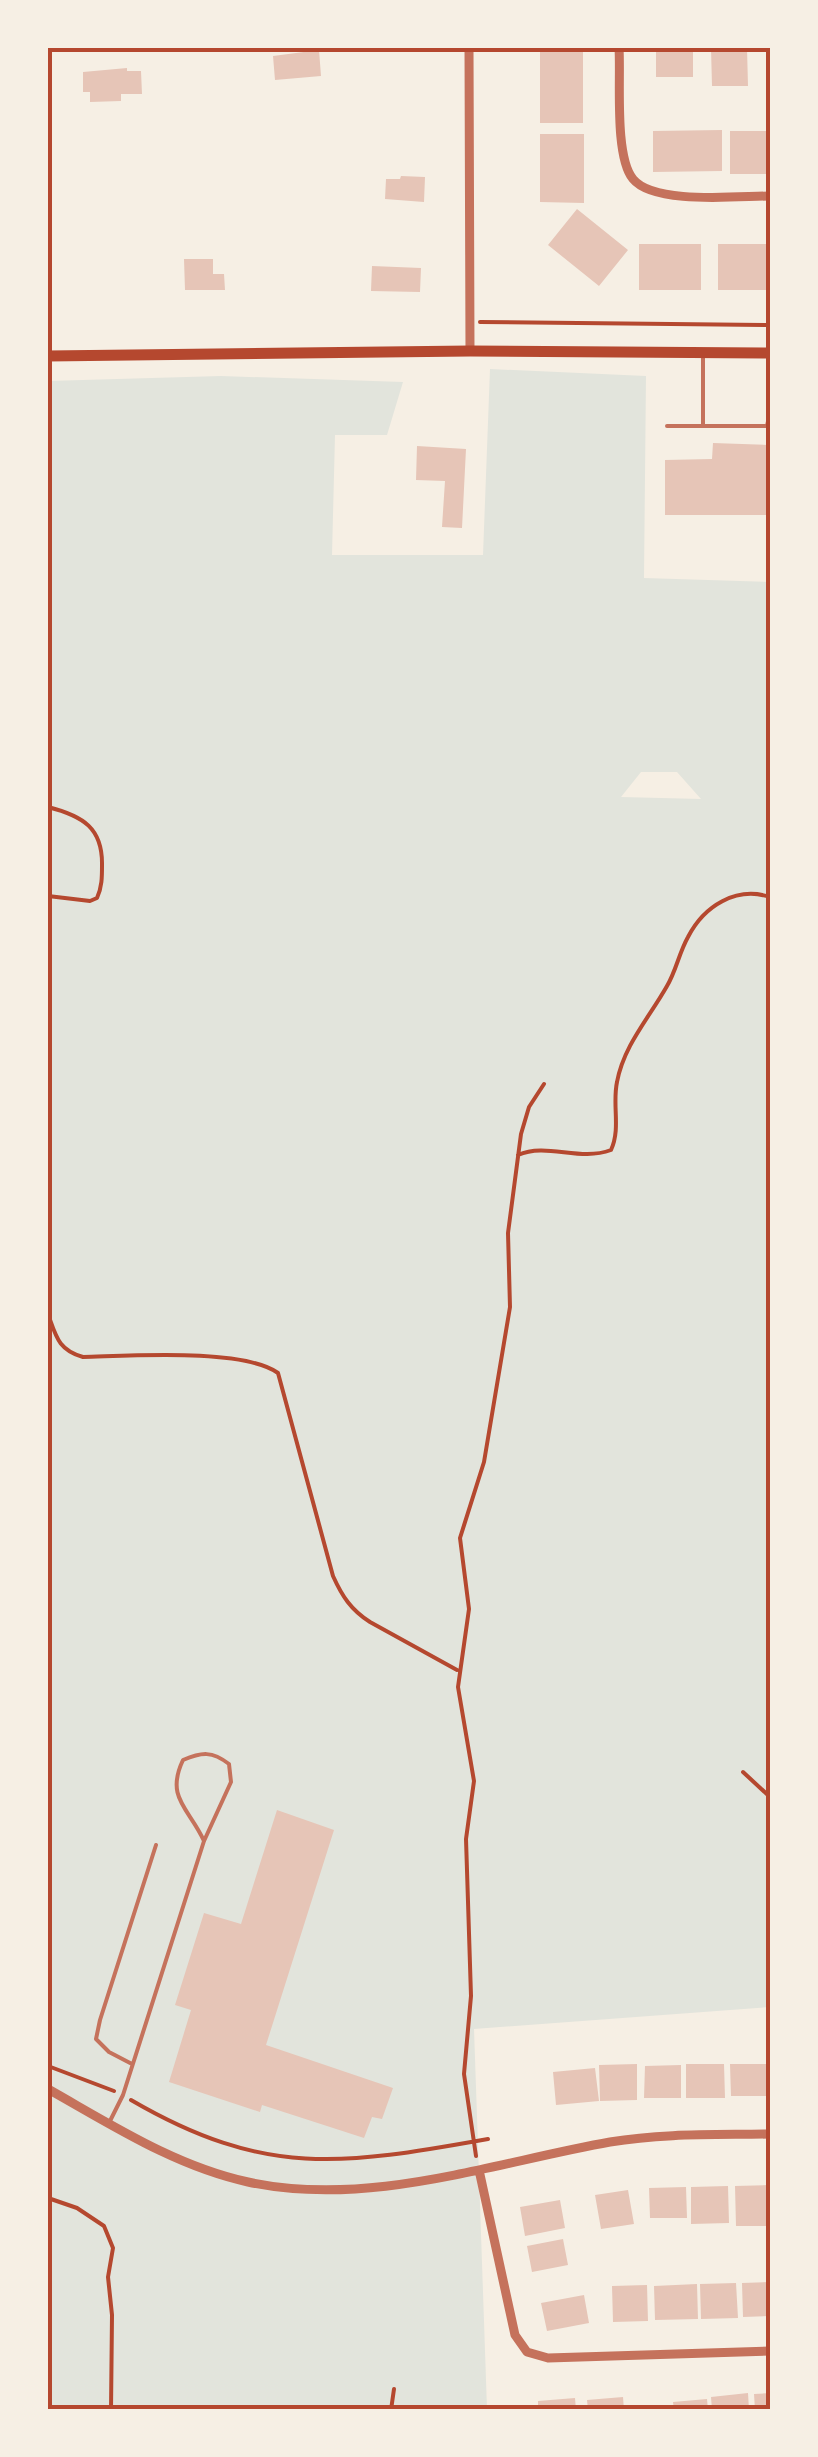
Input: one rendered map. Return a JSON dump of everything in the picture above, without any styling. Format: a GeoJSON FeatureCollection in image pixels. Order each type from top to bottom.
{"type":"FeatureCollection","features":[{"type":"Feature","properties":{"kind":"main road"},"geometry":{"type":"LineString","coordinates":[[48,356],[470,350],[770,353]]}},
{"type":"Feature","properties":{"kind":"street"},"geometry":{"type":"LineString","coordinates":[[469,48],[470,350]]}},
{"type":"Feature","properties":{"kind":"street"},"geometry":{"type":"LineString","coordinates":[[620,48],[624,158],[634,180],[642,187],[677,196],[770,196]]}},
{"type":"Feature","properties":{"kind":"street"},"geometry":{"type":"LineString","coordinates":[[48,2089],[154,2150],[224,2174],[289,2188],[354,2190],[479,2170],[630,2139],[770,2134]]}},
{"type":"Feature","properties":{"kind":"street"},"geometry":{"type":"LineString","coordinates":[[479,2170],[514,2335],[527,2352],[548,2358],[770,2352]]}},
{"type":"Feature","properties":{"kind":"lane"},"geometry":{"type":"LineString","coordinates":[[703,352],[703,425]]}},
{"type":"Feature","properties":{"kind":"lane"},"geometry":{"type":"LineString","coordinates":[[667,426],[769,426],[770,412]]}},
{"type":"Feature","properties":{"kind":"lane"},"geometry":{"type":"LineString","coordinates":[[109,2124],[123,2096],[204,1841],[231,1782],[229,1764],[216,1754],[201,1753],[183,1760],[174,1779],[177,1798],[193,1816],[204,1841]]}},
{"type":"Feature","properties":{"kind":"lane"},"geometry":{"type":"LineString","coordinates":[[132,2064],[109,2052],[96,2039],[156,1845]]}},
{"type":"Feature","properties":{"kind":"path"},"geometry":{"type":"LineString","coordinates":[[470,322],[770,325]]}},
{"type":"Feature","properties":{"kind":"path"},"geometry":{"type":"LineString","coordinates":[[48,807],[75,817],[92,829],[100,837],[102,851],[98,898],[90,901],[48,896]]}},
{"type":"Feature","properties":{"kind":"path"},"geometry":{"type":"LineString","coordinates":[[518,1156],[531,1150],[596,1156],[611,1150],[617,1137],[615,1108],[621,1066],[636,1033],[666,988],[691,931],[706,913],[728,898],[747,892],[770,897]]}},
{"type":"Feature","properties":{"kind":"path"},"geometry":{"type":"LineString","coordinates":[[479,2170],[464,2074],[472,1961],[466,1838],[474,1772],[458,1688],[469,1609],[460,1530],[484,1462],[510,1307],[508,1234],[518,1156],[529,1107],[544,1084]]}},
{"type":"Feature","properties":{"kind":"path"},"geometry":{"type":"LineString","coordinates":[[48,1314],[58,1343],[83,1357],[187,1356],[256,1361],[278,1372],[332,1576],[342,1597],[356,1614],[459,1671]]}},
{"type":"Feature","properties":{"kind":"path"},"geometry":{"type":"LineString","coordinates":[[743,1772],[770,1794]]}},
{"type":"Feature","properties":{"kind":"path"},"geometry":{"type":"LineString","coordinates":[[48,2066],[123,2096],[200,2136],[281,2157],[366,2159],[488,2139]]}},
{"type":"Feature","properties":{"kind":"path"},"geometry":{"type":"LineString","coordinates":[[48,2198],[77,2208],[104,2226],[113,2248],[108,2277],[112,2410]]}},
{"type":"Feature","properties":{"kind":"path"},"geometry":{"type":"LineString","coordinates":[[391,2410],[394,2389]]}},
{"type":"Feature","properties":{"kind":"shaded area"},"geometry":{"type":"Polygon","coordinates":[[[490,369],[646,376],[644,578],[770,582],[770,2007],[474,2029],[487,2409],[48,2409],[48,381],[221,376],[403,382],[387,435],[335,435],[332,555],[483,555],[490,369]],[[641,772],[621,797],[701,799],[677,772],[641,772]]]}},
{"type":"Feature","properties":{"kind":"building"},"geometry":{"type":"Polygon","coordinates":[[[540,48],[583,48],[583,123],[540,123],[540,48]]]}},
{"type":"Feature","properties":{"kind":"building"},"geometry":{"type":"Polygon","coordinates":[[[656,48],[693,48],[693,77],[656,77],[656,48]]]}},
{"type":"Feature","properties":{"kind":"building"},"geometry":{"type":"Polygon","coordinates":[[[711,48],[747,48],[748,86],[712,86],[711,48]]]}},
{"type":"Feature","properties":{"kind":"building"},"geometry":{"type":"Polygon","coordinates":[[[319,50],[321,76],[275,80],[273,56],[319,50]]]}},
{"type":"Feature","properties":{"kind":"building"},"geometry":{"type":"Polygon","coordinates":[[[127,68],[141,71],[142,94],[121,94],[121,101],[90,102],[90,92],[83,92],[83,72],[127,68]]]}},
{"type":"Feature","properties":{"kind":"building"},"geometry":{"type":"Polygon","coordinates":[[[722,130],[722,171],[653,172],[653,131],[722,130]]]}},
{"type":"Feature","properties":{"kind":"building"},"geometry":{"type":"Polygon","coordinates":[[[730,131],[770,131],[770,174],[730,174],[730,131]]]}},
{"type":"Feature","properties":{"kind":"building"},"geometry":{"type":"Polygon","coordinates":[[[540,134],[584,134],[584,203],[540,202],[540,134]]]}},
{"type":"Feature","properties":{"kind":"building"},"geometry":{"type":"Polygon","coordinates":[[[425,177],[424,202],[385,199],[386,179],[425,177]]]}},
{"type":"Feature","properties":{"kind":"building"},"geometry":{"type":"Polygon","coordinates":[[[577,209],[628,250],[599,286],[548,245],[577,209]]]}},
{"type":"Feature","properties":{"kind":"building"},"geometry":{"type":"Polygon","coordinates":[[[639,244],[701,244],[701,290],[639,290],[639,244]]]}},
{"type":"Feature","properties":{"kind":"building"},"geometry":{"type":"Polygon","coordinates":[[[718,244],[770,244],[770,290],[718,290],[718,244]]]}},
{"type":"Feature","properties":{"kind":"building"},"geometry":{"type":"Polygon","coordinates":[[[184,259],[213,259],[213,274],[224,274],[225,290],[185,290],[184,259]]]}},
{"type":"Feature","properties":{"kind":"building"},"geometry":{"type":"Polygon","coordinates":[[[372,266],[421,268],[420,292],[371,291],[372,266]]]}},
{"type":"Feature","properties":{"kind":"building"},"geometry":{"type":"Polygon","coordinates":[[[713,443],[770,445],[767,515],[665,515],[665,460],[712,459],[713,443]]]}},
{"type":"Feature","properties":{"kind":"building"},"geometry":{"type":"Polygon","coordinates":[[[417,446],[466,449],[462,528],[442,527],[445,481],[416,480],[417,446]]]}},
{"type":"Feature","properties":{"kind":"building"},"geometry":{"type":"Polygon","coordinates":[[[277,1810],[334,1830],[266,2045],[393,2088],[382,2119],[372,2117],[364,2138],[262,2105],[260,2112],[169,2082],[191,2010],[175,2005],[204,1913],[241,1924],[277,1810]]]}},
{"type":"Feature","properties":{"kind":"building"},"geometry":{"type":"Polygon","coordinates":[[[637,2064],[637,2100],[600,2101],[599,2065],[637,2064]]]}},
{"type":"Feature","properties":{"kind":"building"},"geometry":{"type":"Polygon","coordinates":[[[686,2064],[724,2064],[725,2098],[686,2098],[686,2064]]]}},
{"type":"Feature","properties":{"kind":"building"},"geometry":{"type":"Polygon","coordinates":[[[730,2064],[768,2064],[768,2096],[731,2096],[730,2064]]]}},
{"type":"Feature","properties":{"kind":"building"},"geometry":{"type":"Polygon","coordinates":[[[681,2065],[681,2098],[644,2098],[645,2066],[681,2065]]]}},
{"type":"Feature","properties":{"kind":"building"},"geometry":{"type":"Polygon","coordinates":[[[595,2068],[599,2101],[556,2105],[553,2072],[595,2068]]]}},
{"type":"Feature","properties":{"kind":"building"},"geometry":{"type":"Polygon","coordinates":[[[769,2185],[770,2226],[736,2226],[735,2186],[769,2185]]]}},
{"type":"Feature","properties":{"kind":"building"},"geometry":{"type":"Polygon","coordinates":[[[728,2186],[729,2223],[691,2224],[691,2187],[728,2186]]]}},
{"type":"Feature","properties":{"kind":"building"},"geometry":{"type":"Polygon","coordinates":[[[686,2187],[687,2218],[650,2218],[649,2188],[686,2187]]]}},
{"type":"Feature","properties":{"kind":"building"},"geometry":{"type":"Polygon","coordinates":[[[628,2190],[634,2224],[601,2229],[595,2195],[628,2190]]]}},
{"type":"Feature","properties":{"kind":"building"},"geometry":{"type":"Polygon","coordinates":[[[560,2200],[565,2228],[525,2236],[520,2207],[560,2200]]]}},
{"type":"Feature","properties":{"kind":"building"},"geometry":{"type":"Polygon","coordinates":[[[563,2239],[568,2265],[532,2272],[527,2246],[563,2239]]]}},
{"type":"Feature","properties":{"kind":"building"},"geometry":{"type":"Polygon","coordinates":[[[770,2282],[770,2316],[743,2317],[742,2283],[770,2282]]]}},
{"type":"Feature","properties":{"kind":"building"},"geometry":{"type":"Polygon","coordinates":[[[736,2283],[738,2318],[701,2319],[700,2284],[736,2283]]]}},
{"type":"Feature","properties":{"kind":"building"},"geometry":{"type":"Polygon","coordinates":[[[697,2284],[698,2319],[655,2320],[654,2286],[697,2284]]]}},
{"type":"Feature","properties":{"kind":"building"},"geometry":{"type":"Polygon","coordinates":[[[647,2285],[648,2321],[613,2322],[612,2286],[647,2285]]]}},
{"type":"Feature","properties":{"kind":"building"},"geometry":{"type":"Polygon","coordinates":[[[584,2295],[589,2323],[547,2331],[541,2303],[584,2295]]]}},
{"type":"Feature","properties":{"kind":"building"},"geometry":{"type":"Polygon","coordinates":[[[748,2393],[749,2410],[712,2410],[711,2397],[748,2393]]]}},
{"type":"Feature","properties":{"kind":"building"},"geometry":{"type":"Polygon","coordinates":[[[770,2393],[770,2410],[755,2410],[754,2394],[770,2393]]]}},
{"type":"Feature","properties":{"kind":"building"},"geometry":{"type":"Polygon","coordinates":[[[623,2397],[624,2410],[588,2410],[587,2400],[623,2397]]]}},
{"type":"Feature","properties":{"kind":"building"},"geometry":{"type":"Polygon","coordinates":[[[575,2398],[576,2410],[538,2410],[538,2401],[575,2398]]]}},
{"type":"Feature","properties":{"kind":"building"},"geometry":{"type":"Polygon","coordinates":[[[707,2399],[708,2410],[674,2410],[673,2402],[707,2399]]]}}]}
